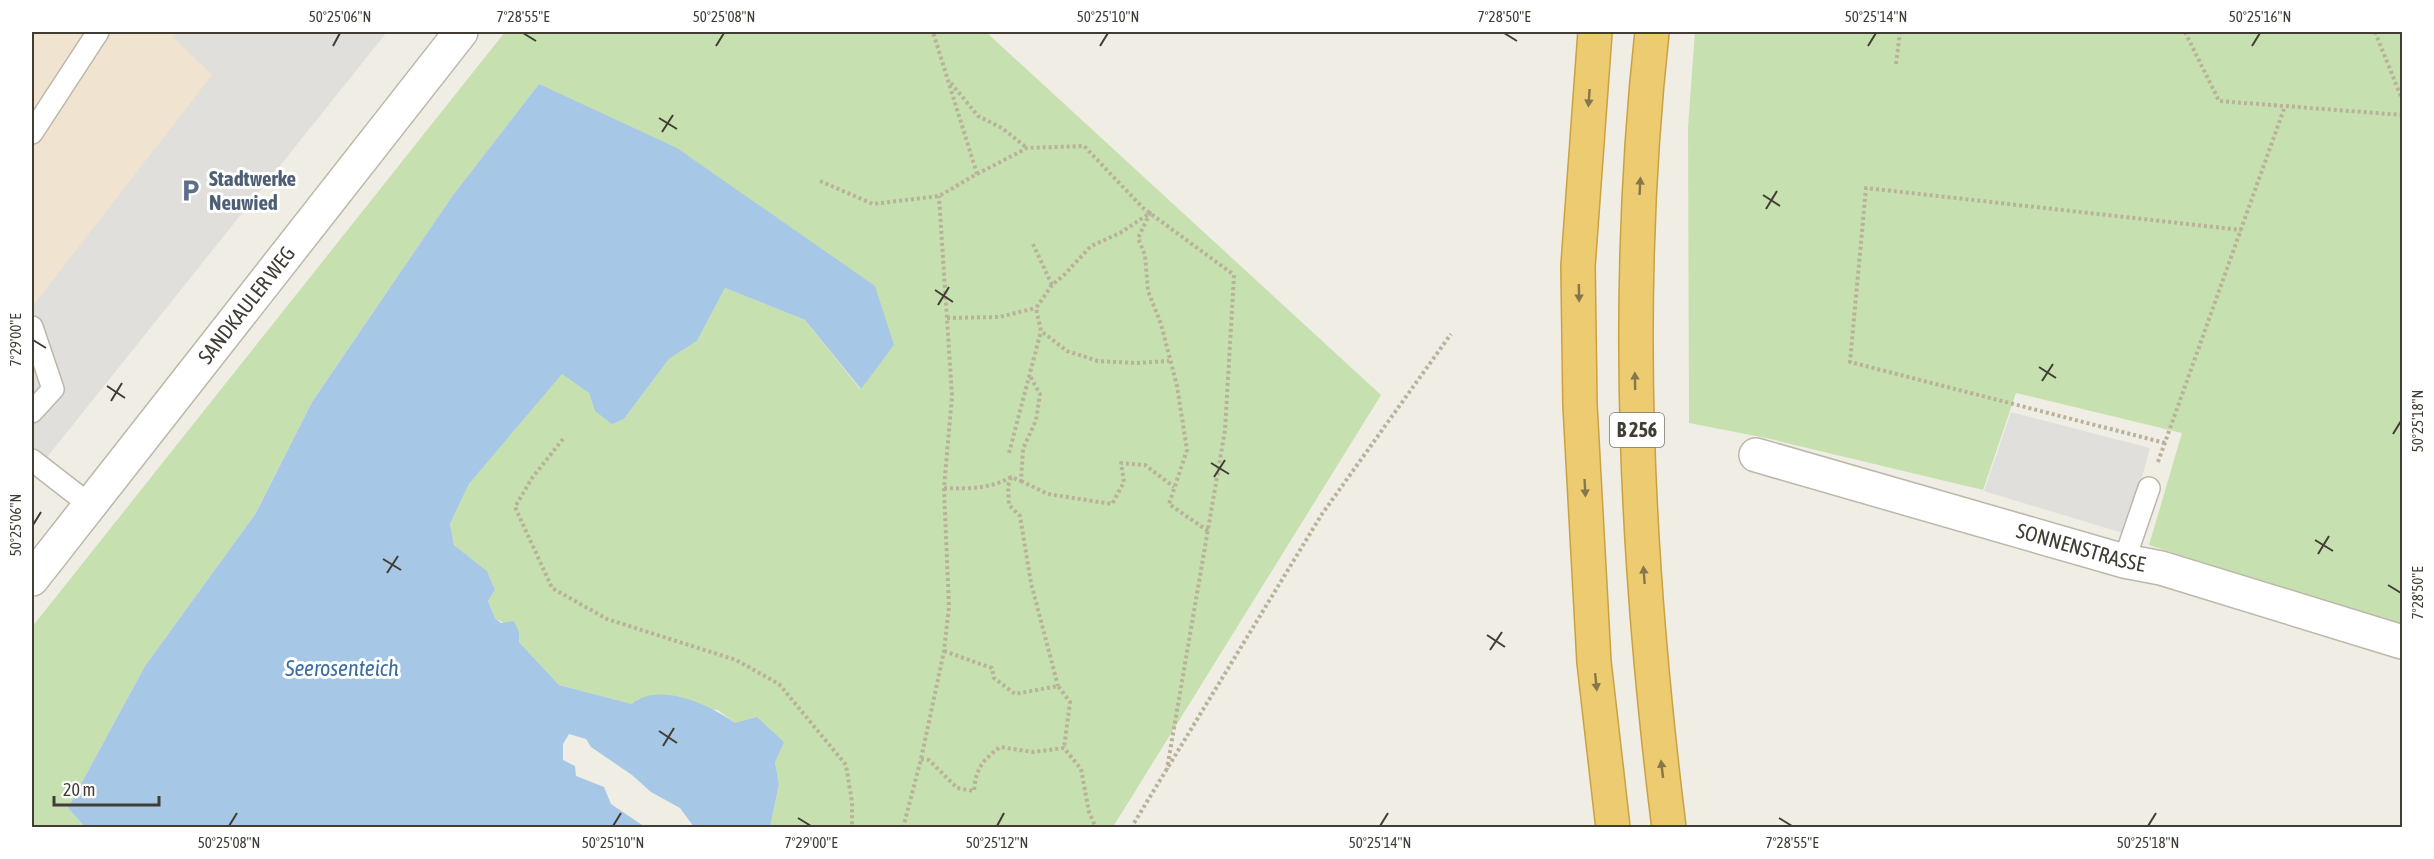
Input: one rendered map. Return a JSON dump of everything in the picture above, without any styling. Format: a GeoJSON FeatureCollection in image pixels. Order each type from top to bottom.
{"type":"FeatureCollection","features":[{"type":"Feature","properties":{"kind":"highway","name":"B 256"},"geometry":{"type":"LineString","coordinates":[[1595,32],[1578,266],[1580,405],[1594,662],[1613,828]]}},
{"type":"Feature","properties":{"kind":"highway","name":"B 256"},"geometry":{"type":"LineString","coordinates":[[1652,32],[1638,215],[1635,376],[1640,518],[1649,653],[1669,828]]}},
{"type":"Feature","properties":{"kind":"street","name":"SANDKAULER WEG"},"geometry":{"type":"LineString","coordinates":[[32,579],[461,32]]}},
{"type":"Feature","properties":{"kind":"street","name":"SONNENSTRASSE"},"geometry":{"type":"LineString","coordinates":[[1756,455],[2124,561],[2161,568],[2403,642]]}},
{"type":"Feature","properties":{"kind":"lane"},"geometry":{"type":"LineString","coordinates":[[32,133],[98,32]]}},
{"type":"Feature","properties":{"kind":"lane"},"geometry":{"type":"LineString","coordinates":[[32,327],[53,389],[32,412]]}},
{"type":"Feature","properties":{"kind":"lane"},"geometry":{"type":"LineString","coordinates":[[32,460],[90,505]]}},
{"type":"Feature","properties":{"kind":"lane"},"geometry":{"type":"LineString","coordinates":[[2124,561],[2149,488]]}},
{"type":"Feature","properties":{"kind":"path"},"geometry":{"type":"LineString","coordinates":[[933,32],[977,174]]}},
{"type":"Feature","properties":{"kind":"path"},"geometry":{"type":"LineString","coordinates":[[1896,64],[1900,32]]}},
{"type":"Feature","properties":{"kind":"path"},"geometry":{"type":"LineString","coordinates":[[2185,32],[2219,101],[2403,115]]}},
{"type":"Feature","properties":{"kind":"path"},"geometry":{"type":"LineString","coordinates":[[2375,32],[2403,99]]}},
{"type":"Feature","properties":{"kind":"path"},"geometry":{"type":"LineString","coordinates":[[949,81],[978,116],[1002,128],[1027,148]]}},
{"type":"Feature","properties":{"kind":"path"},"geometry":{"type":"LineString","coordinates":[[2149,488],[2285,106]]}},
{"type":"Feature","properties":{"kind":"path"},"geometry":{"type":"LineString","coordinates":[[820,181],[873,204],[939,196],[1027,148],[1084,146],[1150,213],[1234,275],[1225,430],[1167,769]]}},
{"type":"Feature","properties":{"kind":"path"},"geometry":{"type":"LineString","coordinates":[[2165,443],[1850,362],[1866,188],[2241,230]]}},
{"type":"Feature","properties":{"kind":"path"},"geometry":{"type":"LineString","coordinates":[[903,828],[921,759],[944,651],[949,607],[944,488],[952,396],[939,196]]}},
{"type":"Feature","properties":{"kind":"path"},"geometry":{"type":"LineString","coordinates":[[947,318],[999,317],[1036,308],[1052,285],[1091,246],[1120,233],[1150,213]]}},
{"type":"Feature","properties":{"kind":"path"},"geometry":{"type":"LineString","coordinates":[[1150,213],[1138,238],[1145,255],[1148,291],[1161,324],[1177,387],[1187,450],[1169,504],[1208,531]]}},
{"type":"Feature","properties":{"kind":"path"},"geometry":{"type":"LineString","coordinates":[[1033,244],[1052,285]]}},
{"type":"Feature","properties":{"kind":"path"},"geometry":{"type":"LineString","coordinates":[[1009,453],[1041,331],[1036,308]]}},
{"type":"Feature","properties":{"kind":"path"},"geometry":{"type":"LineString","coordinates":[[1041,331],[1066,351],[1098,361],[1169,361]]}},
{"type":"Feature","properties":{"kind":"path"},"geometry":{"type":"LineString","coordinates":[[1131,828],[1322,514],[1451,334]]}},
{"type":"Feature","properties":{"kind":"path"},"geometry":{"type":"LineString","coordinates":[[1021,482],[1023,449],[1036,420],[1040,394],[1030,376]]}},
{"type":"Feature","properties":{"kind":"path"},"geometry":{"type":"LineString","coordinates":[[563,439],[532,478],[515,507],[552,588],[607,619],[736,660],[779,684],[846,765],[852,802],[852,828]]}},
{"type":"Feature","properties":{"kind":"path"},"geometry":{"type":"LineString","coordinates":[[944,488],[967,489],[992,485],[1011,477],[1048,494],[1112,504],[1124,482],[1121,463],[1145,465],[1174,486]]}},
{"type":"Feature","properties":{"kind":"path"},"geometry":{"type":"LineString","coordinates":[[1011,477],[1008,486],[1009,505],[1020,516],[1031,583],[1058,686],[1070,702],[1064,748],[1081,769],[1089,812],[1096,828]]}},
{"type":"Feature","properties":{"kind":"path"},"geometry":{"type":"LineString","coordinates":[[944,651],[992,668],[994,678],[1015,694],[1058,686]]}},
{"type":"Feature","properties":{"kind":"path"},"geometry":{"type":"LineString","coordinates":[[921,759],[929,760],[957,788],[974,791],[975,775],[986,758],[1000,747],[1033,752],[1064,748]]}},
{"type":"Feature","properties":{"kind":"shaded area","name":"Stadtwerke Neuwied"},"geometry":{"type":"Polygon","coordinates":[[[32,32],[382,32],[32,473],[32,32]]]}},
{"type":"Feature","properties":{"kind":"shaded area","name":"Stadtwerke Neuwied"},"geometry":{"type":"Polygon","coordinates":[[[178,32],[387,32],[32,476],[32,307],[212,75],[173,37],[178,32]]]}},
{"type":"Feature","properties":{"kind":"shaded area"},"geometry":{"type":"Polygon","coordinates":[[[2011,412],[2150,448],[2126,534],[1984,491],[2011,412]]]}},
{"type":"Feature","properties":{"kind":"green space"},"geometry":{"type":"Polygon","coordinates":[[[505,32],[986,32],[1381,395],[1113,827],[770,827],[779,784],[775,762],[735,723],[718,710],[632,704],[559,685],[519,642],[519,632],[495,618],[488,601],[495,590],[487,571],[454,545],[450,524],[469,484],[562,373],[589,393],[595,411],[624,419],[669,359],[697,341],[725,288],[805,320],[860,389],[894,345],[539,84],[453,195],[312,402],[256,513],[145,666],[68,808],[85,827],[32,827],[32,627],[505,32]]]}},
{"type":"Feature","properties":{"kind":"green space"},"geometry":{"type":"Polygon","coordinates":[[[1695,32],[2402,32],[2402,626],[2149,545],[2182,433],[2016,393],[1983,490],[1766,438],[1689,423],[1688,127],[1695,32]]]}},
{"type":"Feature","properties":{"kind":"water","name":"Seerosenteich"},"geometry":{"type":"Polygon","coordinates":[[[539,84],[677,148],[875,286],[894,345],[861,389],[805,320],[725,288],[697,341],[669,359],[624,419],[612,424],[595,411],[589,393],[562,374],[469,484],[450,524],[454,545],[487,571],[495,590],[488,601],[495,618],[501,623],[514,621],[519,632],[519,642],[559,685],[632,704],[643,697],[656,695],[684,698],[712,709],[735,723],[757,717],[784,742],[775,762],[779,784],[770,827],[694,827],[680,808],[651,792],[632,775],[591,747],[586,739],[569,734],[563,744],[563,760],[575,766],[576,776],[604,787],[611,804],[645,827],[85,827],[68,808],[145,666],[256,513],[312,402],[453,195],[539,84]]]}},
{"type":"Feature","properties":{"kind":"place","name":"Stadtwerke Neuwied"},"geometry":{"type":"Point","coordinates":[191,191]}}]}
